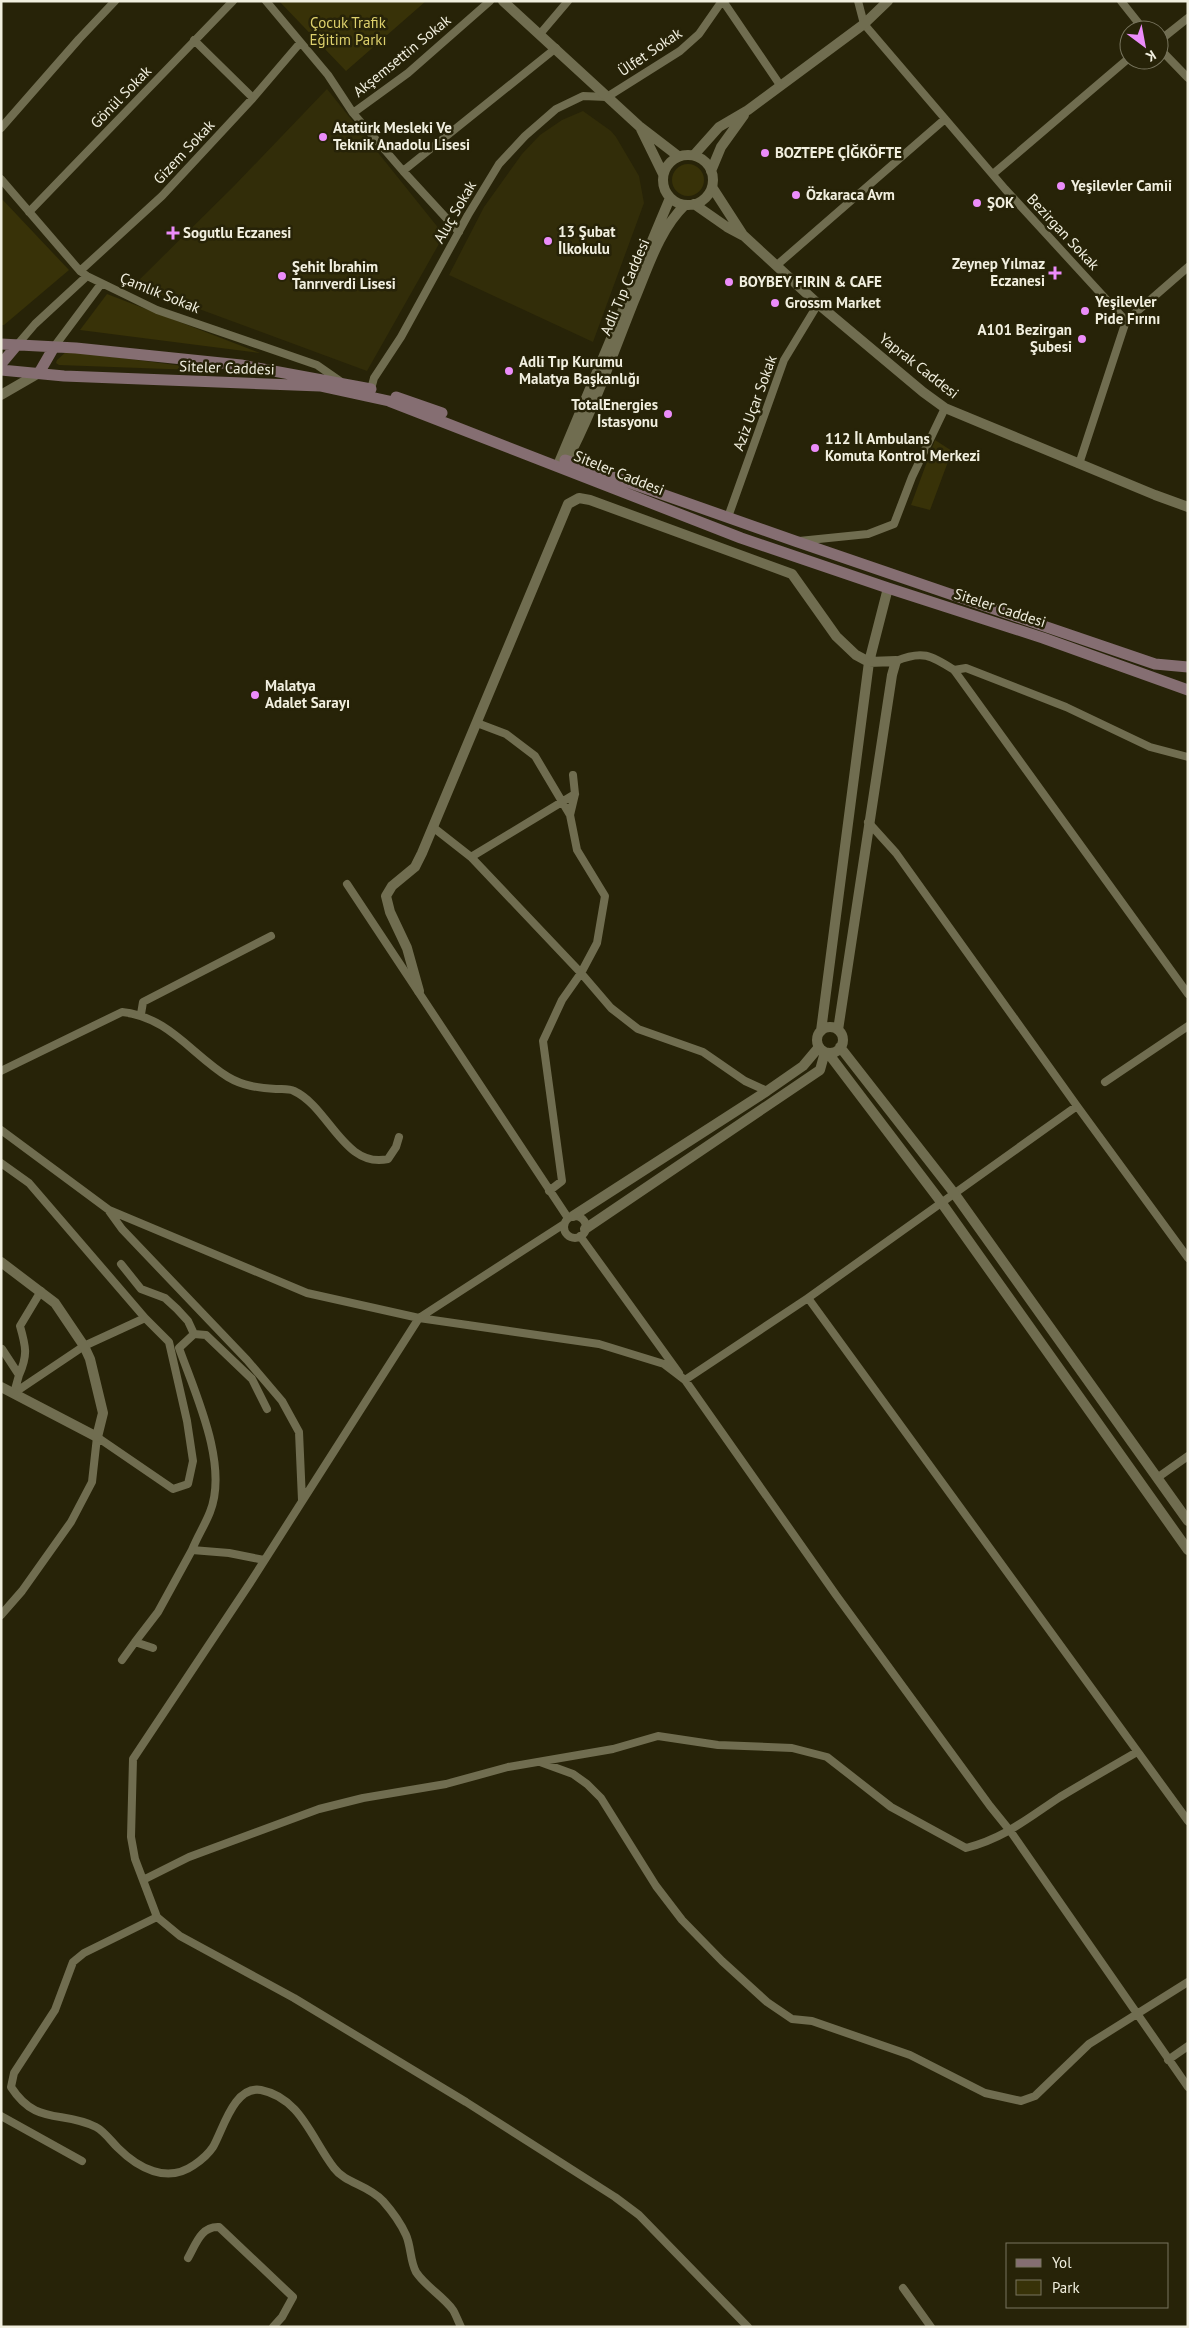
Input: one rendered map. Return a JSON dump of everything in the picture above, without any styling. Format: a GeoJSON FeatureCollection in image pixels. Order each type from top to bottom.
{"type":"FeatureCollection","features":[{"type":"Feature","properties":{"kind":"main road","name":"Siteler Caddesi"},"geometry":{"type":"LineString","coordinates":[[1,344],[54,347],[241,365],[372,389],[415,402],[741,538],[1044,638],[1188,690]]}},
{"type":"Feature","properties":{"kind":"main road"},"geometry":{"type":"LineString","coordinates":[[1,364],[17,345]]}},
{"type":"Feature","properties":{"kind":"main road"},"geometry":{"type":"LineString","coordinates":[[39,373],[54,347]]}},
{"type":"Feature","properties":{"kind":"main road","name":"Siteler Caddesi"},"geometry":{"type":"LineString","coordinates":[[1,370],[320,386],[389,401],[562,463],[728,517],[795,542],[1154,664],[1188,668]]}},
{"type":"Feature","properties":{"kind":"street"},"geometry":{"type":"LineString","coordinates":[[1,128],[115,1]]}},
{"type":"Feature","properties":{"kind":"street","name":"Gönül Sokak"},"geometry":{"type":"LineString","coordinates":[[29,212],[233,1]]}},
{"type":"Feature","properties":{"kind":"street"},"geometry":{"type":"LineString","coordinates":[[266,1],[328,75],[353,113],[459,232]]}},
{"type":"Feature","properties":{"kind":"street","name":"Akşemsettin Sokak"},"geometry":{"type":"LineString","coordinates":[[353,113],[408,72],[490,1]]}},
{"type":"Feature","properties":{"kind":"street"},"geometry":{"type":"LineString","coordinates":[[503,1],[639,126],[678,156]]}},
{"type":"Feature","properties":{"kind":"street"},"geometry":{"type":"LineString","coordinates":[[540,34],[568,1]]}},
{"type":"Feature","properties":{"kind":"street"},"geometry":{"type":"LineString","coordinates":[[722,1],[780,85]]}},
{"type":"Feature","properties":{"kind":"street","name":"Ülfet Sokak"},"geometry":{"type":"LineString","coordinates":[[607,97],[680,51],[699,34],[722,1]]}},
{"type":"Feature","properties":{"kind":"street"},"geometry":{"type":"LineString","coordinates":[[858,1],[864,24]]}},
{"type":"Feature","properties":{"kind":"street"},"geometry":{"type":"LineString","coordinates":[[694,155],[720,127],[748,110],[864,24],[888,1]]}},
{"type":"Feature","properties":{"kind":"street"},"geometry":{"type":"LineString","coordinates":[[1120,1],[1136,20]]}},
{"type":"Feature","properties":{"kind":"street"},"geometry":{"type":"LineString","coordinates":[[1169,33],[1188,18]]}},
{"type":"Feature","properties":{"kind":"street","name":"Bezirgan Sokak"},"geometry":{"type":"LineString","coordinates":[[864,24],[993,174],[1126,321]]}},
{"type":"Feature","properties":{"kind":"street"},"geometry":{"type":"LineString","coordinates":[[194,40],[253,98]]}},
{"type":"Feature","properties":{"kind":"street","name":"Gizem Sokak"},"geometry":{"type":"LineString","coordinates":[[17,345],[83,274],[162,196],[253,98],[300,42]]}},
{"type":"Feature","properties":{"kind":"street"},"geometry":{"type":"LineString","coordinates":[[403,171],[556,48]]}},
{"type":"Feature","properties":{"kind":"street"},"geometry":{"type":"LineString","coordinates":[[1169,58],[1188,78]]}},
{"type":"Feature","properties":{"kind":"street"},"geometry":{"type":"LineString","coordinates":[[993,174],[1119,67]]}},
{"type":"Feature","properties":{"kind":"street","name":"Aluç Sokak"},"geometry":{"type":"LineString","coordinates":[[372,389],[374,378],[400,337],[500,164],[525,136],[556,109],[584,96],[607,97]]}},
{"type":"Feature","properties":{"kind":"street"},"geometry":{"type":"LineString","coordinates":[[711,171],[721,147],[748,110]]}},
{"type":"Feature","properties":{"kind":"street"},"geometry":{"type":"LineString","coordinates":[[777,265],[945,119]]}},
{"type":"Feature","properties":{"kind":"street"},"geometry":{"type":"LineString","coordinates":[[639,126],[663,174],[665,191],[670,198],[690,204],[743,235]]}},
{"type":"Feature","properties":{"kind":"street"},"geometry":{"type":"LineString","coordinates":[[663,174],[671,161],[678,156],[694,155],[707,164],[711,171],[712,186]]}},
{"type":"Feature","properties":{"kind":"street","name":"Çamlık Sokak"},"geometry":{"type":"LineString","coordinates":[[1,179],[83,274],[157,310],[317,365],[342,383]]}},
{"type":"Feature","properties":{"kind":"street","name":"Yaprak Caddesi"},"geometry":{"type":"LineString","coordinates":[[712,186],[743,235],[818,304],[945,408],[1078,464],[1188,506]]}},
{"type":"Feature","properties":{"kind":"street","name":"Adli Tıp Caddesi"},"geometry":{"type":"LineString","coordinates":[[562,463],[670,220],[690,204],[708,194],[712,186]]}},
{"type":"Feature","properties":{"kind":"street","name":"Adli Tıp Caddesi"},"geometry":{"type":"LineString","coordinates":[[562,463],[670,198]]}},
{"type":"Feature","properties":{"kind":"street"},"geometry":{"type":"LineString","coordinates":[[1078,464],[1126,321],[1188,267]]}},
{"type":"Feature","properties":{"kind":"street"},"geometry":{"type":"LineString","coordinates":[[54,347],[101,284]]}},
{"type":"Feature","properties":{"kind":"street","name":"Aziz Uçar Sokak"},"geometry":{"type":"LineString","coordinates":[[728,517],[784,360],[818,304]]}},
{"type":"Feature","properties":{"kind":"street"},"geometry":{"type":"LineString","coordinates":[[1,394],[39,373]]}},
{"type":"Feature","properties":{"kind":"street"},"geometry":{"type":"LineString","coordinates":[[795,542],[868,534],[894,524],[912,477],[945,408]]}},
{"type":"Feature","properties":{"kind":"street"},"geometry":{"type":"LineString","coordinates":[[420,991],[407,948],[390,912],[386,896],[392,886],[415,867],[434,828],[568,504],[579,498],[590,500],[792,574],[836,636],[856,655],[869,662],[896,660],[912,654],[934,657],[954,670],[1188,994]]}},
{"type":"Feature","properties":{"kind":"street"},"geometry":{"type":"LineString","coordinates":[[888,588],[869,662],[821,1031],[817,1038],[824,1050],[941,1202],[1188,1550]]}},
{"type":"Feature","properties":{"kind":"street"},"geometry":{"type":"LineString","coordinates":[[748,2327],[639,2215],[615,2197],[466,2102],[302,2003],[180,1936],[157,1917],[135,1859],[131,1837],[133,1759],[264,1560],[419,1318],[568,1219],[767,1091],[824,1050],[835,1051],[840,1047],[842,1036],[838,1030],[868,822],[896,660]]}},
{"type":"Feature","properties":{"kind":"street"},"geometry":{"type":"LineString","coordinates":[[954,670],[966,668],[1066,707],[1150,747],[1188,757]]}},
{"type":"Feature","properties":{"kind":"street"},"geometry":{"type":"LineString","coordinates":[[477,723],[506,734],[535,756],[570,815],[577,850],[605,896],[597,942],[581,973],[562,1000],[543,1041],[562,1181],[549,1191]]}},
{"type":"Feature","properties":{"kind":"street"},"geometry":{"type":"LineString","coordinates":[[570,815],[575,794],[573,775]]}},
{"type":"Feature","properties":{"kind":"street"},"geometry":{"type":"LineString","coordinates":[[471,857],[575,794]]}},
{"type":"Feature","properties":{"kind":"street"},"geometry":{"type":"LineString","coordinates":[[868,822],[896,853],[1188,1258]]}},
{"type":"Feature","properties":{"kind":"street"},"geometry":{"type":"LineString","coordinates":[[434,828],[471,857],[581,973],[611,1008],[638,1028],[703,1052],[746,1082],[767,1091]]}},
{"type":"Feature","properties":{"kind":"street"},"geometry":{"type":"LineString","coordinates":[[347,884],[420,991],[568,1219],[565,1231],[570,1236],[582,1232],[820,1070],[824,1050]]}},
{"type":"Feature","properties":{"kind":"street"},"geometry":{"type":"LineString","coordinates":[[140,1014],[143,1002],[271,936]]}},
{"type":"Feature","properties":{"kind":"street"},"geometry":{"type":"LineString","coordinates":[[1,1071],[122,1012],[140,1014],[167,1028],[229,1077],[254,1088],[293,1090],[312,1102],[335,1133],[358,1155],[374,1162],[388,1160],[399,1138]]}},
{"type":"Feature","properties":{"kind":"street"},"geometry":{"type":"LineString","coordinates":[[1104,1082],[1188,1026]]}},
{"type":"Feature","properties":{"kind":"street"},"geometry":{"type":"LineString","coordinates":[[821,1031],[827,1028],[838,1030]]}},
{"type":"Feature","properties":{"kind":"street"},"geometry":{"type":"LineString","coordinates":[[840,1047],[954,1193],[1188,1521]]}},
{"type":"Feature","properties":{"kind":"street"},"geometry":{"type":"LineString","coordinates":[[685,1380],[808,1298],[1077,1106]]}},
{"type":"Feature","properties":{"kind":"street"},"geometry":{"type":"LineString","coordinates":[[1,1130],[109,1210],[307,1293],[419,1318],[600,1344],[664,1364],[685,1380]]}},
{"type":"Feature","properties":{"kind":"street"},"geometry":{"type":"LineString","coordinates":[[1,1163],[29,1183],[145,1318],[169,1342],[187,1421],[193,1461],[188,1484],[172,1489],[96,1437],[1,1387]]}},
{"type":"Feature","properties":{"kind":"street"},"geometry":{"type":"LineString","coordinates":[[109,1210],[122,1229],[247,1360],[282,1401],[299,1432],[302,1500]]}},
{"type":"Feature","properties":{"kind":"street"},"geometry":{"type":"LineString","coordinates":[[568,1219],[582,1219],[582,1232],[685,1380],[836,1595],[1011,1832],[1188,2087]]}},
{"type":"Feature","properties":{"kind":"street"},"geometry":{"type":"LineString","coordinates":[[1,1262],[55,1303],[84,1346],[90,1359],[103,1413],[96,1437],[92,1482],[71,1522],[22,1591],[1,1615]]}},
{"type":"Feature","properties":{"kind":"street"},"geometry":{"type":"LineString","coordinates":[[121,1264],[141,1289],[165,1298],[177,1309],[188,1321],[194,1334]]}},
{"type":"Feature","properties":{"kind":"street"},"geometry":{"type":"LineString","coordinates":[[14,1393],[26,1360],[20,1326],[41,1291]]}},
{"type":"Feature","properties":{"kind":"street"},"geometry":{"type":"LineString","coordinates":[[808,1298],[1188,1821]]}},
{"type":"Feature","properties":{"kind":"street"},"geometry":{"type":"LineString","coordinates":[[14,1393],[84,1346],[145,1318]]}},
{"type":"Feature","properties":{"kind":"street"},"geometry":{"type":"LineString","coordinates":[[122,1660],[158,1612],[211,1511],[217,1478],[213,1450],[179,1348],[194,1334],[206,1335],[252,1379],[267,1409]]}},
{"type":"Feature","properties":{"kind":"street"},"geometry":{"type":"LineString","coordinates":[[2,1349],[19,1375]]}},
{"type":"Feature","properties":{"kind":"street"},"geometry":{"type":"LineString","coordinates":[[1157,1478],[1188,1456]]}},
{"type":"Feature","properties":{"kind":"street"},"geometry":{"type":"LineString","coordinates":[[192,1550],[229,1553],[264,1560]]}},
{"type":"Feature","properties":{"kind":"street"},"geometry":{"type":"LineString","coordinates":[[135,1642],[153,1648]]}},
{"type":"Feature","properties":{"kind":"street"},"geometry":{"type":"LineString","coordinates":[[143,1880],[189,1857],[319,1809],[363,1798],[446,1784],[508,1767],[613,1749],[658,1736],[718,1745],[792,1748],[827,1757],[891,1807],[966,1848],[986,1843],[1011,1832],[1059,1798],[1137,1752]]}},
{"type":"Feature","properties":{"kind":"street"},"geometry":{"type":"LineString","coordinates":[[538,1762],[573,1774],[587,1784],[601,1798],[656,1886],[682,1920],[722,1962],[767,2002],[792,2019],[812,2021],[910,2055],[985,2093],[1021,2101],[1043,2090],[1089,2044],[1120,2024],[1137,2016],[1188,1982]]}},
{"type":"Feature","properties":{"kind":"street"},"geometry":{"type":"LineString","coordinates":[[157,1917],[84,1953],[73,1962],[55,2010],[14,2073],[11,2087],[19,2099],[40,2114],[83,2121],[99,2128],[138,2166],[161,2174],[178,2174],[195,2165],[212,2148],[230,2110],[243,2095],[260,2090],[272,2095],[292,2106],[309,2128],[334,2168],[345,2179],[364,2185],[382,2201],[406,2235],[415,2270],[430,2289],[452,2309],[461,2327]]}},
{"type":"Feature","properties":{"kind":"street"},"geometry":{"type":"LineString","coordinates":[[1168,2060],[1188,2046]]}},
{"type":"Feature","properties":{"kind":"street"},"geometry":{"type":"LineString","coordinates":[[1,2116],[82,2160]]}},
{"type":"Feature","properties":{"kind":"street"},"geometry":{"type":"LineString","coordinates":[[188,2258],[204,2231],[211,2227],[219,2227],[293,2298],[274,2327]]}},
{"type":"Feature","properties":{"kind":"street"},"geometry":{"type":"LineString","coordinates":[[903,2288],[931,2327]]}},
{"type":"Feature","properties":{"kind":"shaded area","name":"Şehit İbrahim Tanrıverdi Lisesi"},"geometry":{"type":"Polygon","coordinates":[[[327,89],[444,235],[367,371],[134,285],[234,186],[327,89]]]}},
{"type":"Feature","properties":{"kind":"shaded area","name":"13 Şubat İlkokulu"},"geometry":{"type":"Polygon","coordinates":[[[583,111],[611,131],[616,137],[639,176],[644,203],[593,342],[449,275],[484,207],[522,154],[540,135],[562,120],[583,111]]]}},
{"type":"Feature","properties":{"kind":"green space","name":"Çocuk Trafik Eğitim Parkı"},"geometry":{"type":"Polygon","coordinates":[[[279,1],[426,1],[346,71],[279,1]]]}},
{"type":"Feature","properties":{"kind":"green space"},"geometry":{"type":"Polygon","coordinates":[[[688,164],[700,168],[704,180],[700,192],[688,196],[676,192],[672,180],[676,168],[688,164]]]}},
{"type":"Feature","properties":{"kind":"green space"},"geometry":{"type":"Polygon","coordinates":[[[1,198],[69,270],[4,325],[1,325],[1,198]]]}},
{"type":"Feature","properties":{"kind":"green space"},"geometry":{"type":"Polygon","coordinates":[[[107,294],[260,353],[80,330],[107,294]]]}},
{"type":"Feature","properties":{"kind":"green space"},"geometry":{"type":"Polygon","coordinates":[[[67,351],[222,371],[59,365],[56,363],[67,351]]]}},
{"type":"Feature","properties":{"kind":"green space"},"geometry":{"type":"Polygon","coordinates":[[[935,440],[952,451],[930,510],[911,505],[935,440]]]}},
{"type":"Feature","properties":{"kind":"place","name":"Atatürk Mesleki Ve Teknik Anadolu Lisesi"},"geometry":{"type":"Point","coordinates":[323,137]}},
{"type":"Feature","properties":{"kind":"place","name":"BOZTEPE ÇİĞKÖFTE"},"geometry":{"type":"Point","coordinates":[765,153]}},
{"type":"Feature","properties":{"kind":"place","name":"Yeşilevler Camii"},"geometry":{"type":"Point","coordinates":[1061,186]}},
{"type":"Feature","properties":{"kind":"place","name":"Özkaraca Avm"},"geometry":{"type":"Point","coordinates":[796,195]}},
{"type":"Feature","properties":{"kind":"place","name":"ŞOK"},"geometry":{"type":"Point","coordinates":[977,203]}},
{"type":"Feature","properties":{"kind":"place","name":"Sogutlu Eczanesi"},"geometry":{"type":"Point","coordinates":[173,233]}},
{"type":"Feature","properties":{"kind":"place","name":"13 Şubat İlkokulu"},"geometry":{"type":"Point","coordinates":[548,241]}},
{"type":"Feature","properties":{"kind":"place","name":"Zeynep Yılmaz Eczanesi"},"geometry":{"type":"Point","coordinates":[1055,273]}},
{"type":"Feature","properties":{"kind":"place","name":"Şehit İbrahim Tanrıverdi Lisesi"},"geometry":{"type":"Point","coordinates":[282,276]}},
{"type":"Feature","properties":{"kind":"place","name":"BOYBEY FIRIN & CAFE"},"geometry":{"type":"Point","coordinates":[729,282]}},
{"type":"Feature","properties":{"kind":"place","name":"Grossm Market"},"geometry":{"type":"Point","coordinates":[775,303]}},
{"type":"Feature","properties":{"kind":"place","name":"Yeşilevler Pide Fırını"},"geometry":{"type":"Point","coordinates":[1085,311]}},
{"type":"Feature","properties":{"kind":"place","name":"A101 Bezirgan Şubesi"},"geometry":{"type":"Point","coordinates":[1082,339]}},
{"type":"Feature","properties":{"kind":"place","name":"Adli Tıp Kurumu Malatya Başkanlığı"},"geometry":{"type":"Point","coordinates":[509,371]}},
{"type":"Feature","properties":{"kind":"place","name":"TotalEnergies İstasyonu"},"geometry":{"type":"Point","coordinates":[668,414]}},
{"type":"Feature","properties":{"kind":"place","name":"112 İl Ambulans Komuta Kontrol Merkezi"},"geometry":{"type":"Point","coordinates":[815,448]}},
{"type":"Feature","properties":{"kind":"place","name":"Malatya Adalet Sarayı"},"geometry":{"type":"Point","coordinates":[255,695]}}]}
